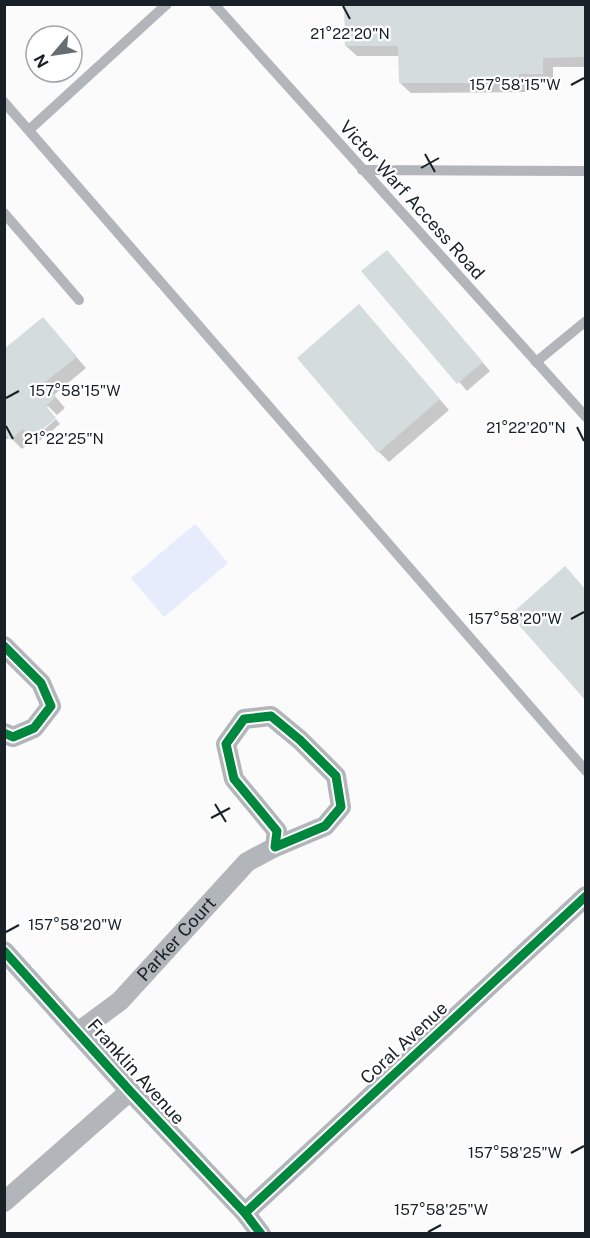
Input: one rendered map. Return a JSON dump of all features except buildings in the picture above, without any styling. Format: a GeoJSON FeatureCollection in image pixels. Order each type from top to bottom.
{"type":"FeatureCollection","features":[{"type":"Feature","properties":{"kind":"street"},"geometry":{"type":"LineString","coordinates":[[4,646],[41,683],[51,706],[34,729],[13,736],[4,733]]}},
{"type":"Feature","properties":{"kind":"street","name":"Parker Court"},"geometry":{"type":"LineString","coordinates":[[78,1032],[120,1001],[247,862],[275,847],[325,826],[341,807],[336,776],[300,740],[271,716],[244,719],[226,744],[234,779],[277,831],[275,847]]}},
{"type":"Feature","properties":{"kind":"street","name":"Coral Avenue"},"geometry":{"type":"LineString","coordinates":[[245,1214],[585,896]]}},
{"type":"Feature","properties":{"kind":"street","name":"Franklin Avenue"},"geometry":{"type":"LineString","coordinates":[[4,951],[261,1233]]}},
{"type":"Feature","properties":{"kind":"street"},"geometry":{"type":"LineString","coordinates":[[4,1202],[130,1091]]}},
{"type":"Feature","properties":{"kind":"lane"},"geometry":{"type":"LineString","coordinates":[[29,129],[167,4]]}},
{"type":"Feature","properties":{"kind":"lane","name":"Victor Warf Access Road"},"geometry":{"type":"LineString","coordinates":[[214,4],[585,417]]}},
{"type":"Feature","properties":{"kind":"lane"},"geometry":{"type":"LineString","coordinates":[[4,102],[585,771]]}},
{"type":"Feature","properties":{"kind":"lane"},"geometry":{"type":"LineString","coordinates":[[362,170],[585,171]]}},
{"type":"Feature","properties":{"kind":"lane"},"geometry":{"type":"LineString","coordinates":[[4,213],[79,300]]}},
{"type":"Feature","properties":{"kind":"lane"},"geometry":{"type":"LineString","coordinates":[[536,362],[585,321]]}},
{"type":"Feature","properties":{"kind":"shaded area"},"geometry":{"type":"Polygon","coordinates":[[[195,524],[228,563],[164,617],[131,578],[195,524]]]}},
{"type":"Feature","properties":{"kind":"cycle path"},"geometry":{"type":"LineString","coordinates":[[4,646],[41,683],[51,706],[34,728],[13,737],[4,733]]}},
{"type":"Feature","properties":{"kind":"cycle path"},"geometry":{"type":"LineString","coordinates":[[271,716],[300,740],[336,776],[341,807],[325,826],[275,847],[277,831],[234,779],[226,744],[244,719],[271,716]]}},
{"type":"Feature","properties":{"kind":"cycle path"},"geometry":{"type":"LineString","coordinates":[[245,1213],[586,896]]}},
{"type":"Feature","properties":{"kind":"cycle path"},"geometry":{"type":"LineString","coordinates":[[4,951],[130,1091],[245,1213],[261,1234]]}}]}
